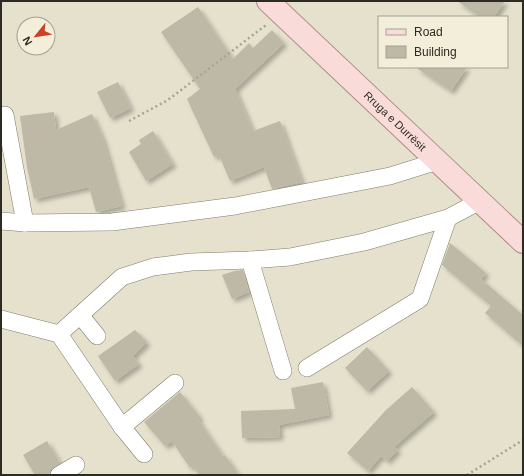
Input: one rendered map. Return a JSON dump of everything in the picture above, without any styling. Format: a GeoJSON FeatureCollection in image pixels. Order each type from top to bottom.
{"type":"FeatureCollection","features":[{"type":"Feature","properties":{"kind":"main road","name":"Rruga e Durrësit"},"geometry":{"type":"LineString","coordinates":[[274,7],[523,242]]}},
{"type":"Feature","properties":{"kind":"street"},"geometry":{"type":"LineString","coordinates":[[5,115],[25,223]]}},
{"type":"Feature","properties":{"kind":"street"},"geometry":{"type":"LineString","coordinates":[[1,221],[25,223],[112,222],[235,206],[390,176],[438,161]]}},
{"type":"Feature","properties":{"kind":"street"},"geometry":{"type":"LineString","coordinates":[[59,334],[122,277],[153,267],[191,262],[290,257],[364,242],[448,218],[480,201]]}},
{"type":"Feature","properties":{"kind":"street"},"geometry":{"type":"LineString","coordinates":[[307,368],[420,299],[448,218]]}},
{"type":"Feature","properties":{"kind":"street"},"geometry":{"type":"LineString","coordinates":[[250,260],[283,371]]}},
{"type":"Feature","properties":{"kind":"street"},"geometry":{"type":"LineString","coordinates":[[80,315],[97,336]]}},
{"type":"Feature","properties":{"kind":"street"},"geometry":{"type":"LineString","coordinates":[[1,320],[59,334],[122,427],[144,454]]}},
{"type":"Feature","properties":{"kind":"street"},"geometry":{"type":"LineString","coordinates":[[122,427],[175,383]]}},
{"type":"Feature","properties":{"kind":"street"},"geometry":{"type":"LineString","coordinates":[[59,475],[76,465]]}},
{"type":"Feature","properties":{"kind":"path"},"geometry":{"type":"LineString","coordinates":[[129,121],[168,100],[274,7]]}},
{"type":"Feature","properties":{"kind":"path"},"geometry":{"type":"LineString","coordinates":[[467,475],[523,440]]}},
{"type":"Feature","properties":{"kind":"building"},"geometry":{"type":"Polygon","coordinates":[[[457,1],[505,1],[495,16],[479,16],[457,1]]]}},
{"type":"Feature","properties":{"kind":"building"},"geometry":{"type":"Polygon","coordinates":[[[198,7],[233,59],[249,43],[253,48],[272,30],[284,43],[235,89],[253,131],[280,121],[302,182],[272,189],[264,167],[230,181],[219,155],[214,157],[187,99],[200,89],[161,32],[198,7]]]}},
{"type":"Feature","properties":{"kind":"building"},"geometry":{"type":"Polygon","coordinates":[[[416,68],[466,68],[451,91],[416,68]]]}},
{"type":"Feature","properties":{"kind":"building"},"geometry":{"type":"Polygon","coordinates":[[[118,82],[131,108],[110,118],[97,92],[118,82]]]}},
{"type":"Feature","properties":{"kind":"building"},"geometry":{"type":"Polygon","coordinates":[[[54,112],[56,130],[92,114],[103,139],[122,206],[96,212],[89,187],[34,199],[27,167],[20,116],[54,112]]]}},
{"type":"Feature","properties":{"kind":"building"},"geometry":{"type":"Polygon","coordinates":[[[153,131],[173,164],[146,181],[129,152],[141,144],[139,140],[153,131]]]}},
{"type":"Feature","properties":{"kind":"building"},"geometry":{"type":"Polygon","coordinates":[[[450,243],[486,273],[481,279],[523,315],[523,346],[485,313],[491,306],[442,265],[450,243]]]}},
{"type":"Feature","properties":{"kind":"building"},"geometry":{"type":"Polygon","coordinates":[[[243,270],[249,292],[232,299],[222,275],[243,270]]]}},
{"type":"Feature","properties":{"kind":"building"},"geometry":{"type":"Polygon","coordinates":[[[135,330],[147,342],[133,356],[139,364],[115,381],[98,356],[135,330]]]}},
{"type":"Feature","properties":{"kind":"building"},"geometry":{"type":"Polygon","coordinates":[[[367,347],[389,371],[367,391],[345,368],[367,347]]]}},
{"type":"Feature","properties":{"kind":"building"},"geometry":{"type":"Polygon","coordinates":[[[323,382],[329,415],[279,425],[280,437],[242,438],[241,411],[295,409],[291,388],[323,382]]]}},
{"type":"Feature","properties":{"kind":"building"},"geometry":{"type":"Polygon","coordinates":[[[412,387],[434,412],[394,447],[398,450],[387,461],[381,456],[368,471],[347,453],[386,410],[412,387]]]}},
{"type":"Feature","properties":{"kind":"building"},"geometry":{"type":"Polygon","coordinates":[[[180,392],[200,417],[198,419],[223,456],[225,455],[239,475],[199,475],[193,466],[190,468],[172,441],[165,446],[144,422],[180,392]]]}},
{"type":"Feature","properties":{"kind":"building"},"geometry":{"type":"Polygon","coordinates":[[[47,441],[60,463],[51,470],[49,475],[35,475],[23,455],[47,441]]]}}]}
